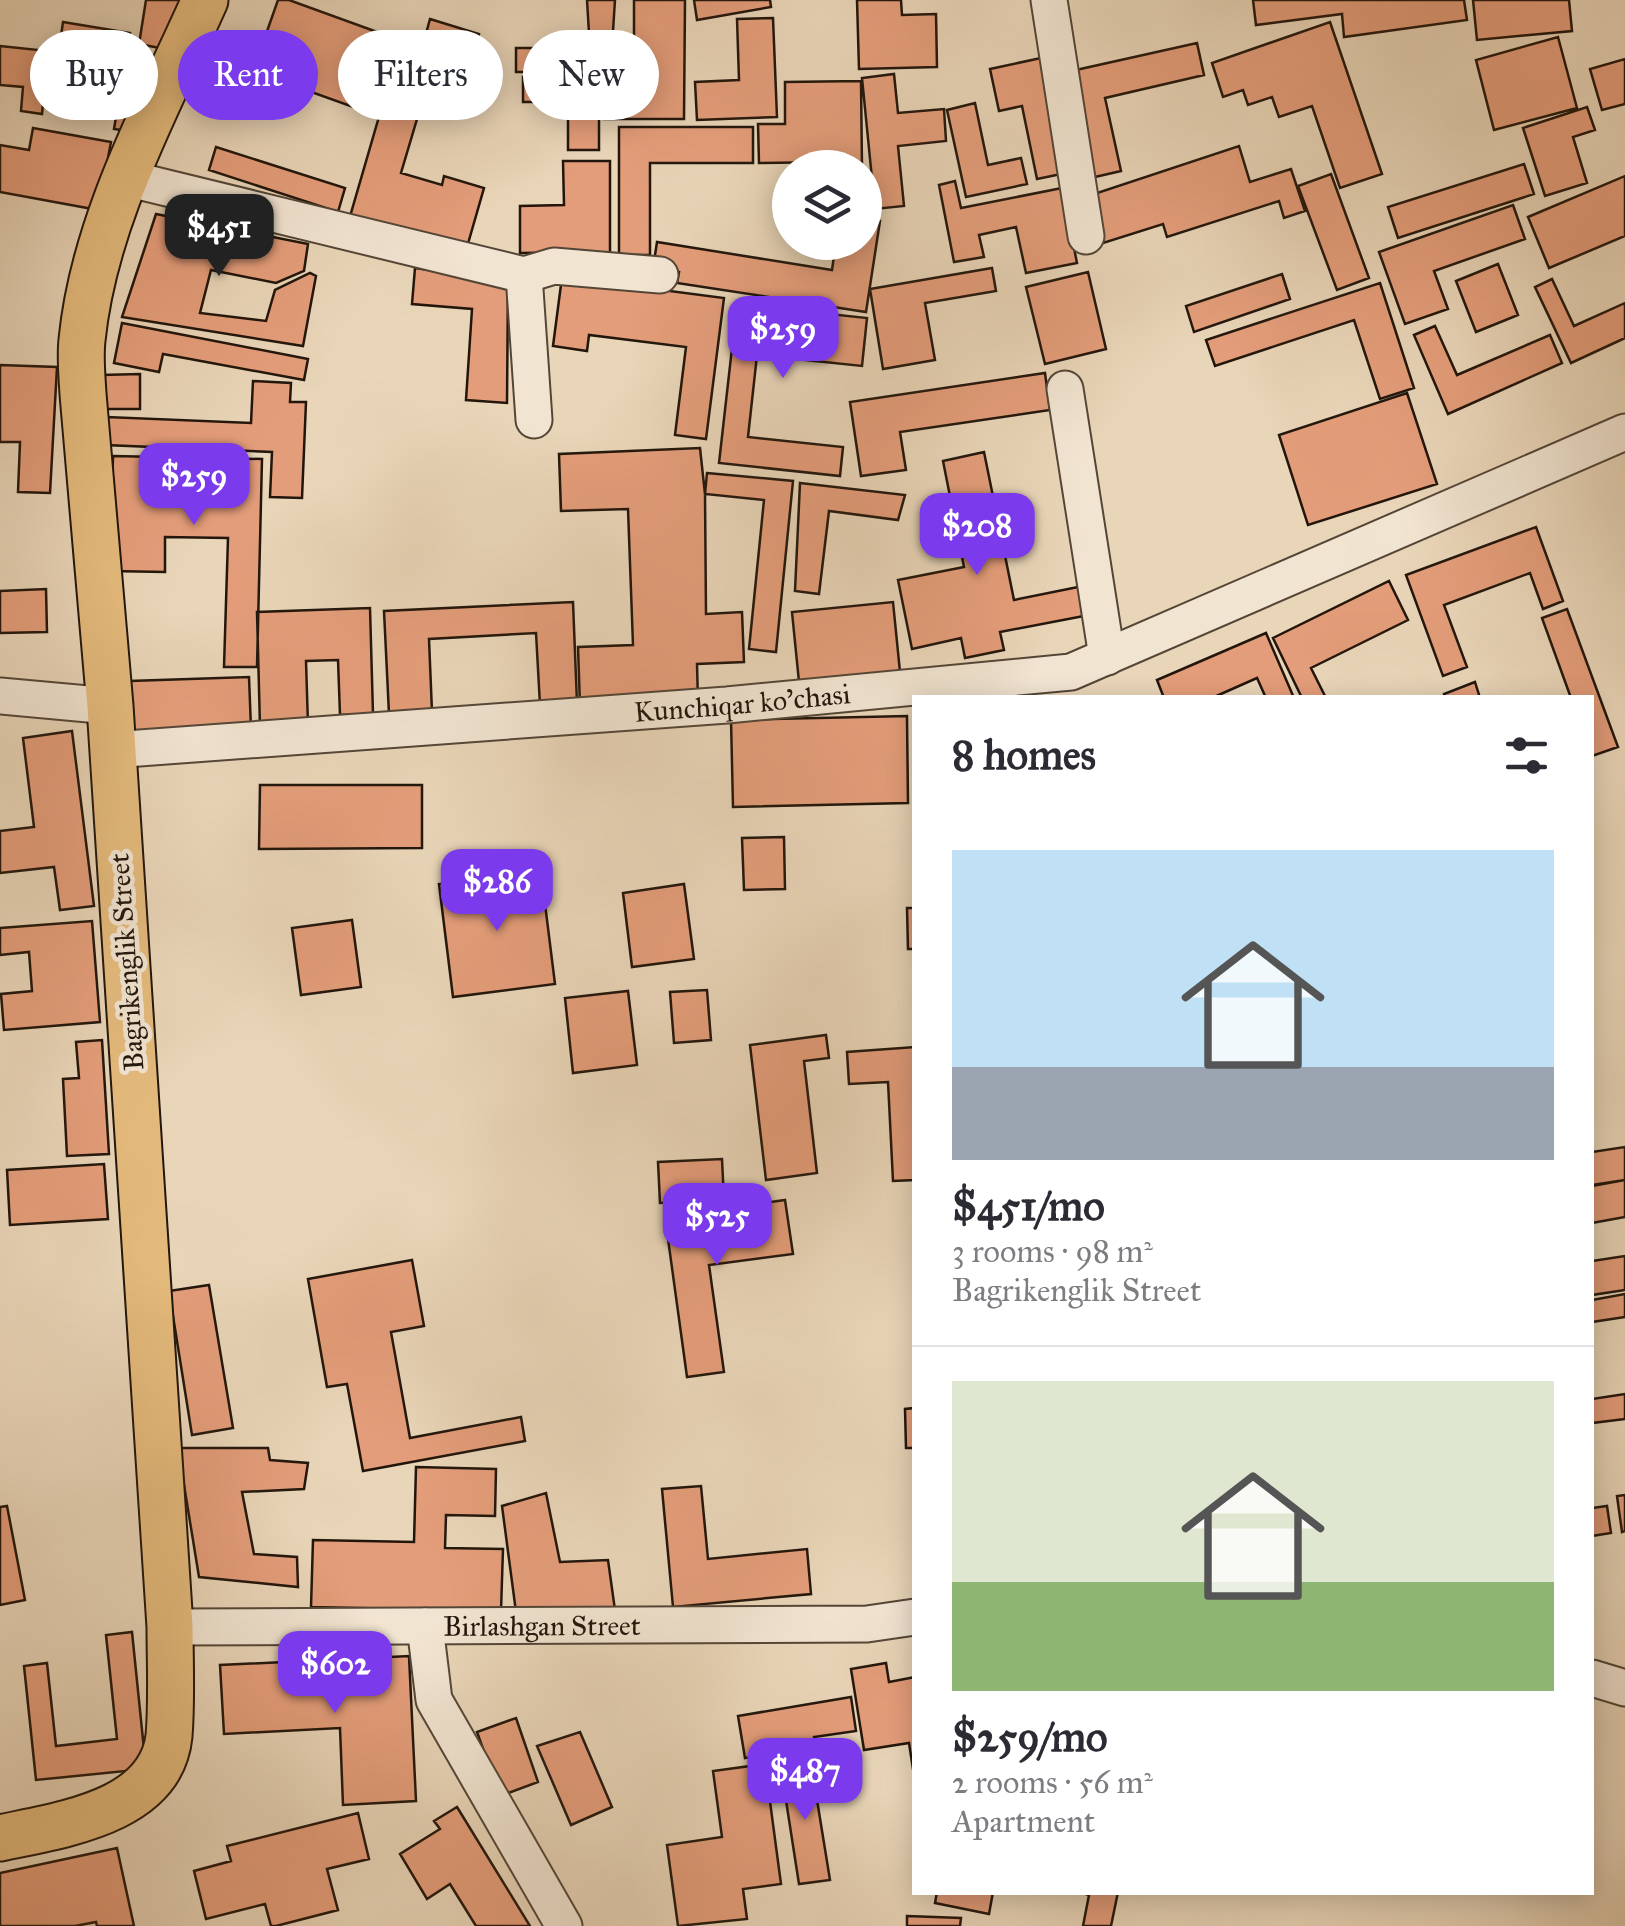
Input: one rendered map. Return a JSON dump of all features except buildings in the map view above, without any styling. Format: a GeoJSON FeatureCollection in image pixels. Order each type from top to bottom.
{"type":"FeatureCollection","features":[{"type":"Feature","properties":{"kind":"main road","name":"Bagrikenglik Street"},"geometry":{"type":"LineString","coordinates":[[0,1838],[76,1821],[132,1795],[160,1765],[169,1740],[170,1627],[82,342],[106,230],[205,0]]}},
{"type":"Feature","properties":{"kind":"street"},"geometry":{"type":"LineString","coordinates":[[1048,0],[1086,236]]}},
{"type":"Feature","properties":{"kind":"street"},"geometry":{"type":"LineString","coordinates":[[126,178],[524,274],[554,266],[660,275]]}},
{"type":"Feature","properties":{"kind":"street"},"geometry":{"type":"LineString","coordinates":[[524,274],[534,420]]}},
{"type":"Feature","properties":{"kind":"street"},"geometry":{"type":"LineString","coordinates":[[1065,389],[1107,657]]}},
{"type":"Feature","properties":{"kind":"street","name":"Kunchiqar ko'chasi"},"geometry":{"type":"LineString","coordinates":[[0,696],[111,728],[822,696],[1071,672],[1625,432]]}},
{"type":"Feature","properties":{"kind":"street","name":"Birlashgan Street"},"geometry":{"type":"LineString","coordinates":[[170,1627],[867,1624],[912,1617]]}},
{"type":"Feature","properties":{"kind":"street"},"geometry":{"type":"LineString","coordinates":[[426,1626],[434,1700],[564,1926]]}},
{"type":"Feature","properties":{"kind":"street"},"geometry":{"type":"LineString","coordinates":[[1594,1679],[1625,1688]]}}]}
